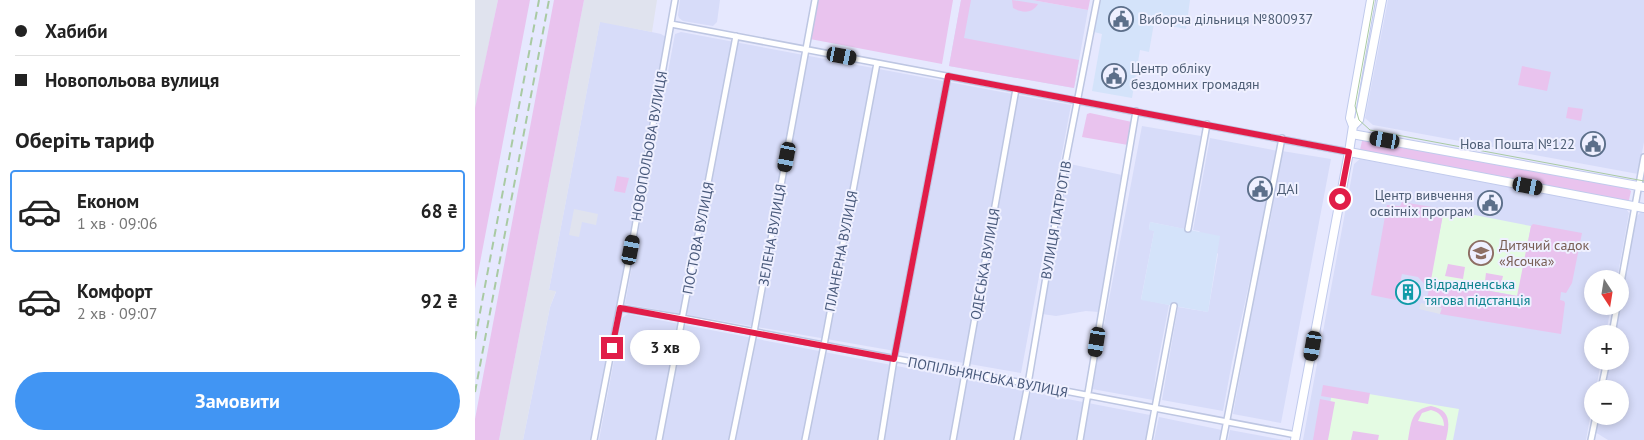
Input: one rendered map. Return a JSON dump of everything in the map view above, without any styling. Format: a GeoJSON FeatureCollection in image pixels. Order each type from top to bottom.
{"type":"FeatureCollection","features":[{"type":"Feature","properties":{"kind":"main road"},"geometry":{"type":"LineString","coordinates":[[1296,438],[1353,130],[1351,118],[1371,0]]}},
{"type":"Feature","properties":{"kind":"main road"},"geometry":{"type":"LineString","coordinates":[[1353,130],[1359,120],[1382,0]]}},
{"type":"Feature","properties":{"kind":"main road"},"geometry":{"type":"LineString","coordinates":[[1353,130],[1641,186]]}},
{"type":"Feature","properties":{"kind":"main road"},"geometry":{"type":"LineString","coordinates":[[1349,152],[1644,208]]}},
{"type":"Feature","properties":{"kind":"street","name":"НОВОПОЛЬОВА ВУЛИЦЯ"},"geometry":{"type":"LineString","coordinates":[[594,440],[620,308],[675,0]]}},
{"type":"Feature","properties":{"kind":"street","name":"ЗЕЛЕНА ВУЛИЦЯ"},"geometry":{"type":"LineString","coordinates":[[731,440],[754,332],[815,0]]}},
{"type":"Feature","properties":{"kind":"street","name":"ВУЛИЦЯ ПАТРІОТІВ"},"geometry":{"type":"LineString","coordinates":[[1017,440],[1077,100],[1097,0]]}},
{"type":"Feature","properties":{"kind":"street"},"geometry":{"type":"LineString","coordinates":[[671,24],[1349,152]]}},
{"type":"Feature","properties":{"kind":"street","name":"ПОСТОВА ВУЛИЦЯ"},"geometry":{"type":"LineString","coordinates":[[659,440],[736,36]]}},
{"type":"Feature","properties":{"kind":"street","name":"ПЛАНЕРНА ВУЛИЦЯ"},"geometry":{"type":"LineString","coordinates":[[805,440],[877,63]]}},
{"type":"Feature","properties":{"kind":"street"},"geometry":{"type":"LineString","coordinates":[[881,440],[894,359],[948,76]]}},
{"type":"Feature","properties":{"kind":"street","name":"ОДЕСЬКА ВУЛИЦЯ"},"geometry":{"type":"LineString","coordinates":[[953,440],[1016,89]]}},
{"type":"Feature","properties":{"kind":"street"},"geometry":{"type":"LineString","coordinates":[[1079,440],[1136,111]]}},
{"type":"Feature","properties":{"kind":"street"},"geometry":{"type":"LineString","coordinates":[[1188,229],[1207,124]]}},
{"type":"Feature","properties":{"kind":"street"},"geometry":{"type":"LineString","coordinates":[[1223,440],[1282,138]]}},
{"type":"Feature","properties":{"kind":"street"},"geometry":{"type":"LineString","coordinates":[[1623,270],[1634,206],[1641,186],[1644,157]]}},
{"type":"Feature","properties":{"kind":"street"},"geometry":{"type":"LineString","coordinates":[[1149,440],[1174,306]]}},
{"type":"Feature","properties":{"kind":"street","name":"ПОПІЛЬНЯНСЬКА ВУЛИЦЯ"},"geometry":{"type":"LineString","coordinates":[[620,308],[683,318],[1227,421],[1296,438]]}},
{"type":"Feature","properties":{"kind":"street"},"geometry":{"type":"LineString","coordinates":[[1591,440],[1594,425]]}},
{"type":"Feature","properties":{"kind":"shaded area"},"geometry":{"type":"Polygon","coordinates":[[[475,0],[498,0],[475,110],[475,0]]]}},
{"type":"Feature","properties":{"kind":"shaded area"},"geometry":{"type":"Polygon","coordinates":[[[498,0],[530,0],[475,289],[475,108],[498,0]]]}},
{"type":"Feature","properties":{"kind":"shaded area"},"geometry":{"type":"Polygon","coordinates":[[[554,0],[584,0],[499,440],[475,440],[475,419],[554,0]]]}},
{"type":"Feature","properties":{"kind":"shaded area"},"geometry":{"type":"Polygon","coordinates":[[[584,0],[657,0],[652,32],[600,22],[549,290],[556,291],[550,307],[523,440],[499,440],[584,0]]]}},
{"type":"Feature","properties":{"kind":"shaded area"},"geometry":{"type":"Polygon","coordinates":[[[680,0],[720,0],[717,22],[713,26],[683,21],[678,15],[680,0]]]}},
{"type":"Feature","properties":{"kind":"shaded area"},"geometry":{"type":"Polygon","coordinates":[[[817,0],[953,0],[942,64],[810,39],[817,0]]]}},
{"type":"Feature","properties":{"kind":"shaded area"},"geometry":{"type":"Polygon","coordinates":[[[961,0],[1032,0],[1088,10],[1074,88],[949,66],[961,0]]]}},
{"type":"Feature","properties":{"kind":"shaded area"},"geometry":{"type":"Polygon","coordinates":[[[961,0],[971,0],[964,38],[1079,60],[1074,88],[949,66],[961,0]]]}},
{"type":"Feature","properties":{"kind":"shaded area"},"geometry":{"type":"Polygon","coordinates":[[[1012,0],[1038,4],[1033,10],[1023,12],[1013,8],[1012,0]]]}},
{"type":"Feature","properties":{"kind":"shaded area"},"geometry":{"type":"Polygon","coordinates":[[[1032,0],[1090,0],[1088,10],[1032,0]]]}},
{"type":"Feature","properties":{"kind":"shaded area"},"geometry":{"type":"Polygon","coordinates":[[[1099,0],[1190,0],[1186,29],[1154,23],[1149,52],[1140,50],[1132,98],[1092,91],[1102,34],[1094,32],[1099,0]]]}},
{"type":"Feature","properties":{"kind":"shaded area"},"geometry":{"type":"Polygon","coordinates":[[[1388,0],[1644,0],[1644,142],[1638,174],[1373,125],[1365,118],[1388,0]]]}},
{"type":"Feature","properties":{"kind":"shaded area"},"geometry":{"type":"Polygon","coordinates":[[[600,21],[661,34],[666,37],[666,43],[591,440],[523,440],[550,307],[556,292],[549,290],[600,21]]]}},
{"type":"Feature","properties":{"kind":"shaded area"},"geometry":{"type":"Polygon","coordinates":[[[681,32],[1071,105],[1021,373],[625,304],[675,34],[681,32]]]}},
{"type":"Feature","properties":{"kind":"shaded area"},"geometry":{"type":"Polygon","coordinates":[[[1522,66],[1551,72],[1547,91],[1518,85],[1522,66]]]}},
{"type":"Feature","properties":{"kind":"shaded area"},"geometry":{"type":"Polygon","coordinates":[[[1568,107],[1583,109],[1581,121],[1566,118],[1568,107]]]}},
{"type":"Feature","properties":{"kind":"shaded area"},"geometry":{"type":"Polygon","coordinates":[[[1090,113],[1132,122],[1128,145],[1082,137],[1087,114],[1090,113]]]}},
{"type":"Feature","properties":{"kind":"shaded area"},"geometry":{"type":"Polygon","coordinates":[[[1142,126],[1201,136],[1184,229],[1150,222],[1149,229],[1154,232],[1141,299],[1169,305],[1156,372],[1153,400],[1092,389],[1142,126]]]}},
{"type":"Feature","properties":{"kind":"shaded area"},"geometry":{"type":"Polygon","coordinates":[[[1210,138],[1278,151],[1223,411],[1162,400],[1178,307],[1208,312],[1218,254],[1199,231],[1193,230],[1210,138]]]}},
{"type":"Feature","properties":{"kind":"shaded area"},"geometry":{"type":"Polygon","coordinates":[[[1365,140],[1627,188],[1631,191],[1629,200],[1624,201],[1362,152],[1360,150],[1362,141],[1365,140]]]}},
{"type":"Feature","properties":{"kind":"shaded area"},"geometry":{"type":"Polygon","coordinates":[[[1282,151],[1331,159],[1281,423],[1233,414],[1252,309],[1250,308],[1264,236],[1268,234],[1282,151]]]}},
{"type":"Feature","properties":{"kind":"shaded area"},"geometry":{"type":"Polygon","coordinates":[[[1360,159],[1626,209],[1629,213],[1619,270],[1584,270],[1584,315],[1609,315],[1608,325],[1584,325],[1584,370],[1599,370],[1598,380],[1584,380],[1584,425],[1589,425],[1586,440],[1303,440],[1354,164],[1360,159]]]}},
{"type":"Feature","properties":{"kind":"shaded area"},"geometry":{"type":"Polygon","coordinates":[[[1070,164],[1122,175],[1099,312],[1086,311],[1056,316],[1042,314],[1070,164]]]}},
{"type":"Feature","properties":{"kind":"shaded area"},"geometry":{"type":"Polygon","coordinates":[[[617,176],[629,178],[625,193],[614,191],[617,176]]]}},
{"type":"Feature","properties":{"kind":"shaded area"},"geometry":{"type":"Polygon","coordinates":[[[1402,202],[1444,209],[1431,280],[1517,296],[1531,226],[1533,224],[1582,233],[1572,283],[1566,293],[1561,292],[1560,300],[1565,303],[1561,334],[1440,314],[1442,308],[1426,303],[1429,289],[1418,277],[1402,274],[1396,300],[1371,295],[1387,205],[1400,206],[1402,202]]]}},
{"type":"Feature","properties":{"kind":"shaded area"},"geometry":{"type":"Polygon","coordinates":[[[574,209],[598,214],[596,225],[582,222],[579,237],[569,235],[574,209]]]}},
{"type":"Feature","properties":{"kind":"shaded area","name":"Дитячий садок «Ясочка»"},"geometry":{"type":"Polygon","coordinates":[[[1444,209],[1531,226],[1518,296],[1430,280],[1444,209]]]}},
{"type":"Feature","properties":{"kind":"shaded area"},"geometry":{"type":"Polygon","coordinates":[[[1641,212],[1644,213],[1644,440],[1608,440],[1595,432],[1596,425],[1629,425],[1629,380],[1605,380],[1606,370],[1629,370],[1629,325],[1616,325],[1618,315],[1629,315],[1629,270],[1626,270],[1636,217],[1641,212]]]}},
{"type":"Feature","properties":{"kind":"shaded area"},"geometry":{"type":"Polygon","coordinates":[[[1150,222],[1220,236],[1208,312],[1141,300],[1154,232],[1149,230],[1150,222]]]}},
{"type":"Feature","properties":{"kind":"shaded area"},"geometry":{"type":"Polygon","coordinates":[[[1448,264],[1465,267],[1463,279],[1445,276],[1448,264]]]}},
{"type":"Feature","properties":{"kind":"shaded area"},"geometry":{"type":"Polygon","coordinates":[[[1486,273],[1503,276],[1501,284],[1485,281],[1486,273]]]}},
{"type":"Feature","properties":{"kind":"shaded area"},"geometry":{"type":"Polygon","coordinates":[[[1421,303],[1442,308],[1440,314],[1419,309],[1421,303]]]}},
{"type":"Feature","properties":{"kind":"shaded area"},"geometry":{"type":"Polygon","coordinates":[[[628,314],[1150,415],[1146,440],[599,440],[622,318],[628,314]]]}},
{"type":"Feature","properties":{"kind":"shaded area"},"geometry":{"type":"Polygon","coordinates":[[[1323,385],[1370,393],[1368,404],[1321,396],[1323,385]]]}},
{"type":"Feature","properties":{"kind":"shaded area"},"geometry":{"type":"Polygon","coordinates":[[[1333,388],[1459,409],[1453,440],[1323,440],[1333,388]]]}},
{"type":"Feature","properties":{"kind":"shaded area"},"geometry":{"type":"Polygon","coordinates":[[[1320,399],[1335,402],[1328,440],[1313,440],[1320,399]]]}},
{"type":"Feature","properties":{"kind":"shaded area"},"geometry":{"type":"Polygon","coordinates":[[[1431,406],[1438,408],[1446,414],[1448,428],[1446,440],[1408,440],[1413,418],[1419,410],[1431,406]],[[1434,411],[1422,413],[1418,421],[1444,426],[1442,418],[1434,411]]]}},
{"type":"Feature","properties":{"kind":"shaded area"},"geometry":{"type":"Polygon","coordinates":[[[1159,417],[1222,430],[1221,440],[1154,440],[1159,417]]]}},
{"type":"Feature","properties":{"kind":"shaded area"},"geometry":{"type":"Polygon","coordinates":[[[1230,430],[1284,440],[1228,440],[1230,430]]]}},
{"type":"Feature","properties":{"kind":"shaded area"},"geometry":{"type":"Polygon","coordinates":[[[1353,431],[1379,435],[1378,440],[1351,440],[1353,431]]]}},
{"type":"Feature","properties":{"kind":"tram line"},"geometry":{"type":"LineString","coordinates":[[1374,0],[1355,106],[1359,120],[1370,130],[1644,181]]}},
{"type":"Feature","properties":{"kind":"railway"},"geometry":{"type":"LineString","coordinates":[[475,339],[539,0]]}},
{"type":"Feature","properties":{"kind":"railway"},"geometry":{"type":"LineString","coordinates":[[475,392],[549,0]]}},
{"type":"Feature","properties":{"kind":"place","name":"Виборча дільниця №800937"},"geometry":{"type":"Point","coordinates":[1121,19]}},
{"type":"Feature","properties":{"kind":"place","name":"Центр обліку бездомних громадян"},"geometry":{"type":"Point","coordinates":[1114,76]}},
{"type":"Feature","properties":{"kind":"place","name":"Нова Пошта №122"},"geometry":{"type":"Point","coordinates":[1593,144]}},
{"type":"Feature","properties":{"kind":"place","name":"ДАІ"},"geometry":{"type":"Point","coordinates":[1260,189]}},
{"type":"Feature","properties":{"kind":"place","name":"Центр вивчення освітніх програм"},"geometry":{"type":"Point","coordinates":[1490,203]}},
{"type":"Feature","properties":{"kind":"place","name":"Дитячий садок «Ясочка»"},"geometry":{"type":"Point","coordinates":[1481,253]}},
{"type":"Feature","properties":{"kind":"place","name":"Відрадненська тягова підстанція"},"geometry":{"type":"Point","coordinates":[1408,292]}},
{"type":"Feature","properties":{"kind":"route"},"geometry":{"type":"LineString","coordinates":[[612,348],[620,308],[683,318],[894,359],[948,76],[1349,152],[1340,199]]}}]}
